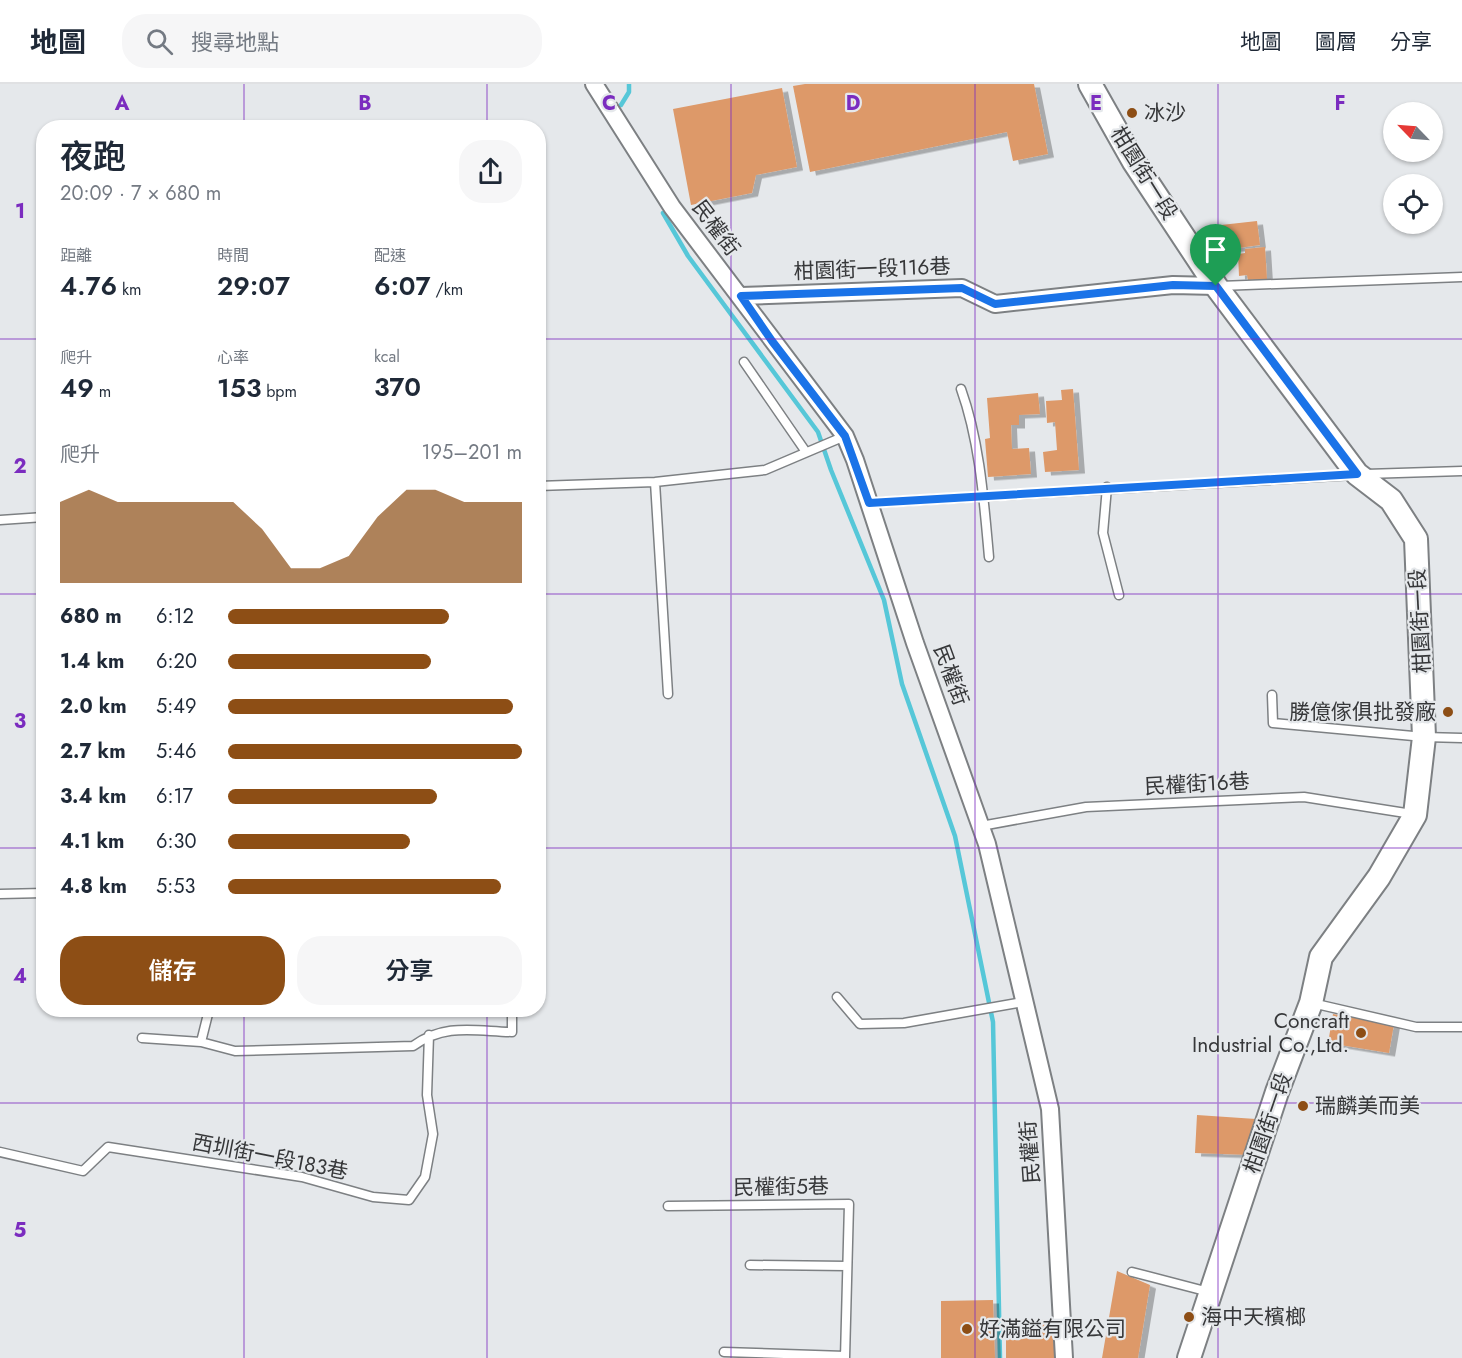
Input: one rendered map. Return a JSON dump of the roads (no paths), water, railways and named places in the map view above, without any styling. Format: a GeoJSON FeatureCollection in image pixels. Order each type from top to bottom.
{"type":"FeatureCollection","features":[{"type":"Feature","properties":{"kind":"street","name":"民權街"},"geometry":{"type":"LineString","coordinates":[[594,84],[672,207],[845,436],[981,826],[1050,1109],[1064,1358]]}},
{"type":"Feature","properties":{"kind":"street","name":"柑園街一段"},"geometry":{"type":"LineString","coordinates":[[1090,84],[1134,162],[1216,286],[1357,474],[1391,500],[1416,539],[1424,737],[1415,815],[1379,877],[1321,957],[1311,1003],[1277,1092],[1189,1358]]}},
{"type":"Feature","properties":{"kind":"street","name":"柑園街一段116巷"},"geometry":{"type":"LineString","coordinates":[[741,296],[962,288],[995,304],[1173,285],[1216,286]]}},
{"type":"Feature","properties":{"kind":"lane"},"geometry":{"type":"LineString","coordinates":[[1216,286],[1462,277]]}},
{"type":"Feature","properties":{"kind":"lane"},"geometry":{"type":"LineString","coordinates":[[744,362],[807,452]]}},
{"type":"Feature","properties":{"kind":"lane"},"geometry":{"type":"LineString","coordinates":[[961,389],[968,407],[984,497],[989,557]]}},
{"type":"Feature","properties":{"kind":"lane"},"geometry":{"type":"LineString","coordinates":[[546,486],[655,482],[765,470],[845,436]]}},
{"type":"Feature","properties":{"kind":"lane"},"geometry":{"type":"LineString","coordinates":[[869,503],[1107,487],[1462,471]]}},
{"type":"Feature","properties":{"kind":"lane"},"geometry":{"type":"LineString","coordinates":[[655,482],[668,694]]}},
{"type":"Feature","properties":{"kind":"lane"},"geometry":{"type":"LineString","coordinates":[[1107,487],[1103,533],[1119,595]]}},
{"type":"Feature","properties":{"kind":"lane"},"geometry":{"type":"LineString","coordinates":[[0,520],[36,518]]}},
{"type":"Feature","properties":{"kind":"lane"},"geometry":{"type":"LineString","coordinates":[[1272,695],[1273,723],[1424,737],[1462,738]]}},
{"type":"Feature","properties":{"kind":"lane","name":"民權街16巷"},"geometry":{"type":"LineString","coordinates":[[981,826],[1086,807],[1304,797],[1415,815]]}},
{"type":"Feature","properties":{"kind":"lane"},"geometry":{"type":"LineString","coordinates":[[0,894],[36,893]]}},
{"type":"Feature","properties":{"kind":"lane"},"geometry":{"type":"LineString","coordinates":[[837,997],[860,1024],[904,1023],[1023,1002]]}},
{"type":"Feature","properties":{"kind":"lane"},"geometry":{"type":"LineString","coordinates":[[1311,1003],[1416,1027],[1462,1027]]}},
{"type":"Feature","properties":{"kind":"lane"},"geometry":{"type":"LineString","coordinates":[[201,1042],[207,1017]]}},
{"type":"Feature","properties":{"kind":"lane"},"geometry":{"type":"LineString","coordinates":[[142,1038],[201,1042],[235,1052],[413,1046],[429,1035],[447,1030],[512,1032],[512,1017]]}},
{"type":"Feature","properties":{"kind":"lane","name":"西圳街一段183巷"},"geometry":{"type":"LineString","coordinates":[[0,1152],[83,1171],[108,1147],[302,1177],[373,1197],[409,1200],[425,1177],[433,1134],[427,1095],[429,1035]]}},
{"type":"Feature","properties":{"kind":"lane","name":"民權街5巷"},"geometry":{"type":"LineString","coordinates":[[668,1206],[849,1204],[845,1357]]}},
{"type":"Feature","properties":{"kind":"lane"},"geometry":{"type":"LineString","coordinates":[[750,1265],[847,1266]]}},
{"type":"Feature","properties":{"kind":"lane"},"geometry":{"type":"LineString","coordinates":[[1132,1272],[1210,1292]]}},
{"type":"Feature","properties":{"kind":"lane"},"geometry":{"type":"LineString","coordinates":[[724,1353],[845,1357]]}},
{"type":"Feature","properties":{"kind":"waterway"},"geometry":{"type":"LineString","coordinates":[[621,105],[629,92],[629,84]]}},
{"type":"Feature","properties":{"kind":"waterway"},"geometry":{"type":"LineString","coordinates":[[663,213],[688,256],[818,432],[884,600],[902,684],[955,836],[993,1022],[1000,1358]]}},
{"type":"Feature","properties":{"kind":"place","name":"冰沙"},"geometry":{"type":"Point","coordinates":[1132,113]}},
{"type":"Feature","properties":{"kind":"place","name":"勝億傢俱批發廠"},"geometry":{"type":"Point","coordinates":[1448,712]}},
{"type":"Feature","properties":{"kind":"place","name":"Concraft Industrial Co.,Ltd."},"geometry":{"type":"Point","coordinates":[1361,1033]}},
{"type":"Feature","properties":{"kind":"place","name":"瑞麟美而美"},"geometry":{"type":"Point","coordinates":[1303,1106]}},
{"type":"Feature","properties":{"kind":"place","name":"海中天檳榔"},"geometry":{"type":"Point","coordinates":[1189,1317]}},
{"type":"Feature","properties":{"kind":"place","name":"好滿鎰有限公司"},"geometry":{"type":"Point","coordinates":[967,1329]}}]}
